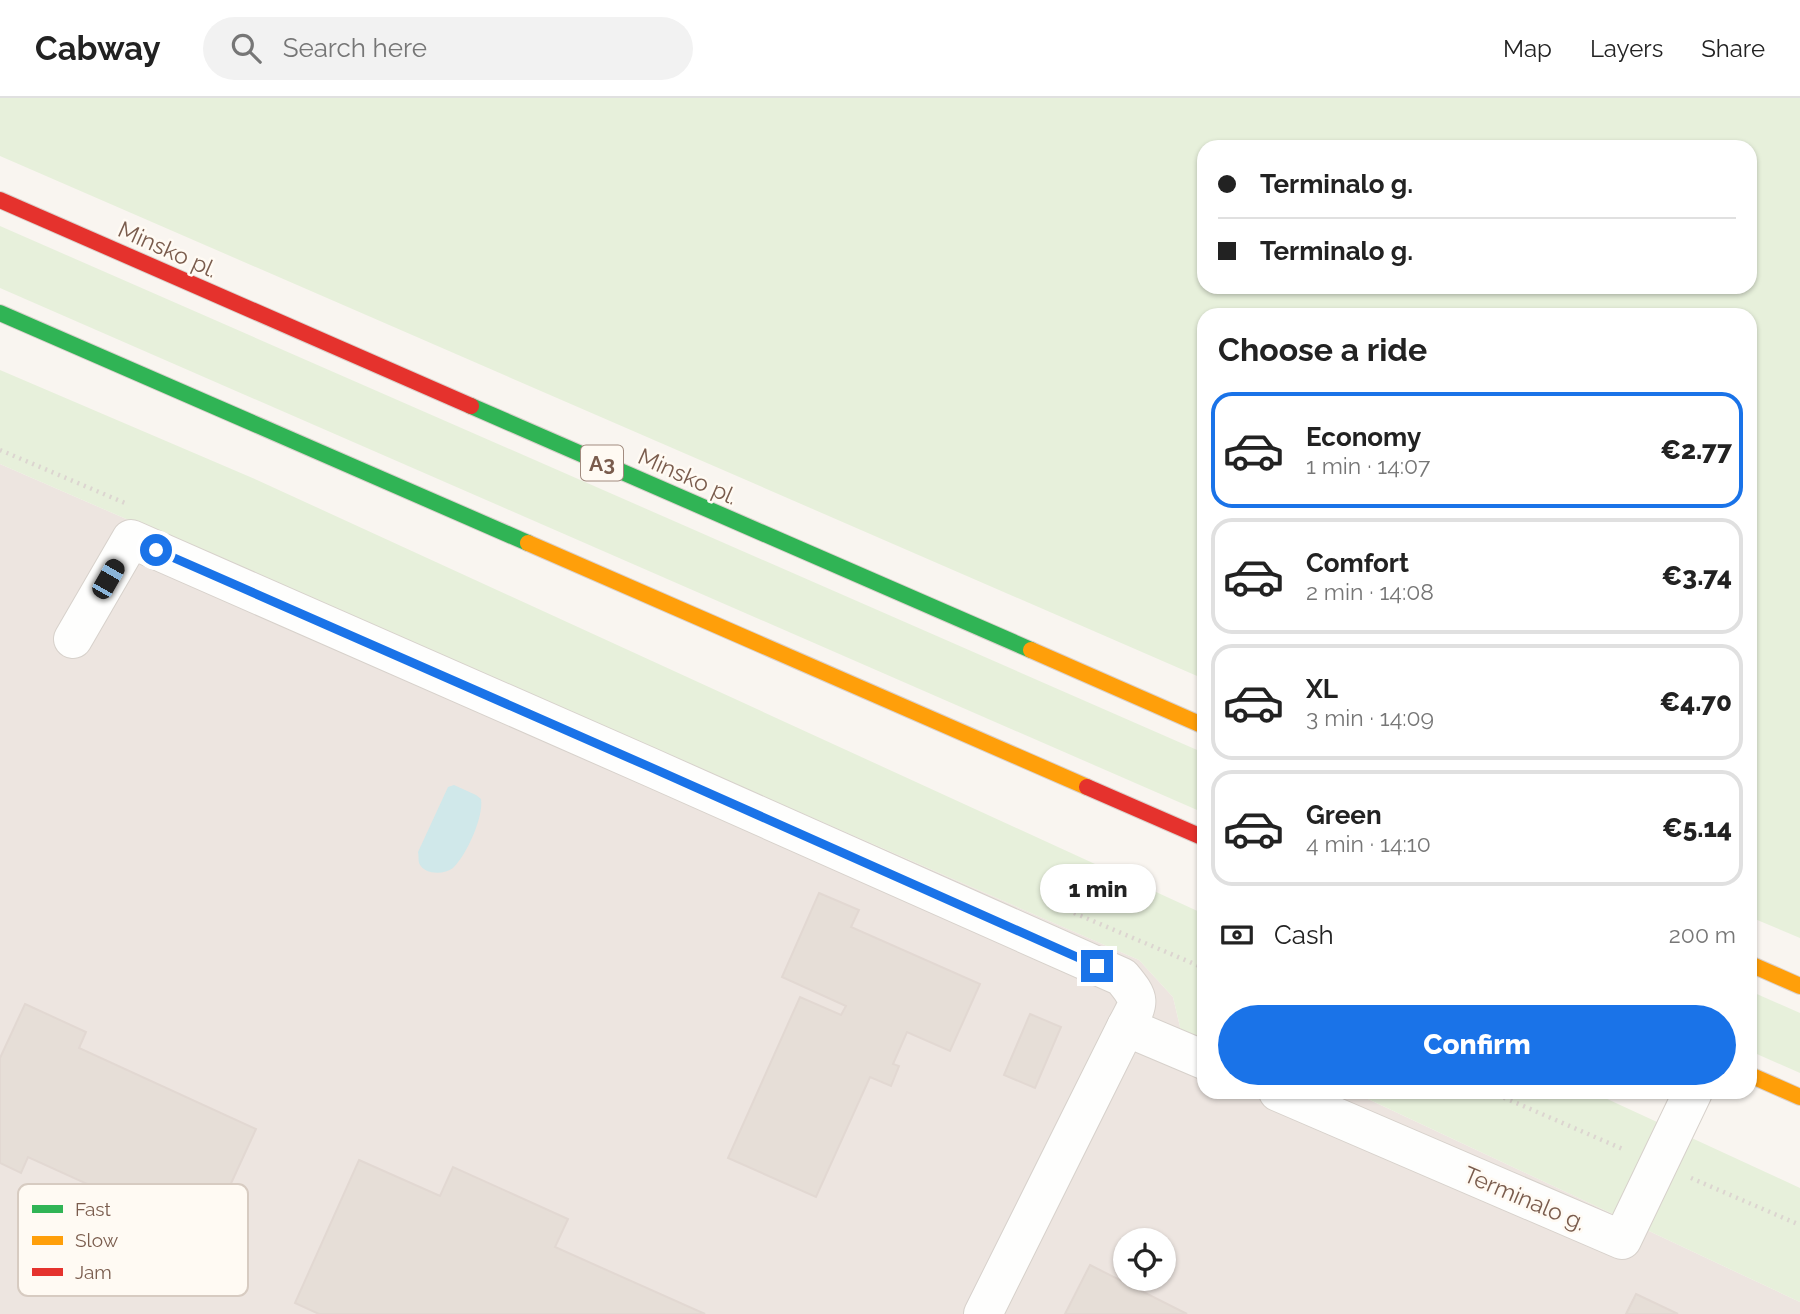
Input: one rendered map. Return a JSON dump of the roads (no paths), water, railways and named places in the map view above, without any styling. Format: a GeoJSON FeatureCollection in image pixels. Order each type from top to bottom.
{"type":"FeatureCollection","features":[{"type":"Feature","properties":{"kind":"highway","name":"Minsko pl."},"geometry":{"type":"LineString","coordinates":[[0,200],[1197,723]]}},
{"type":"Feature","properties":{"kind":"highway"},"geometry":{"type":"LineString","coordinates":[[0,313],[1197,835]]}},
{"type":"Feature","properties":{"kind":"highway"},"geometry":{"type":"LineString","coordinates":[[1757,967],[1800,986]]}},
{"type":"Feature","properties":{"kind":"highway"},"geometry":{"type":"LineString","coordinates":[[1757,1078],[1800,1097]]}},
{"type":"Feature","properties":{"kind":"street"},"geometry":{"type":"LineString","coordinates":[[73,639],[131,539],[1122,977],[1135,993],[1137,1006],[984,1314]]}},
{"type":"Feature","properties":{"kind":"street"},"geometry":{"type":"LineString","coordinates":[[1126,1027],[1197,1057]]}},
{"type":"Feature","properties":{"kind":"street","name":"Terminalo g."},"geometry":{"type":"LineString","coordinates":[[1294,1099],[1622,1240],[1690,1099]]}},
{"type":"Feature","properties":{"kind":"water"},"geometry":{"type":"Polygon","coordinates":[[[454,785],[481,799],[480,816],[468,846],[453,868],[440,873],[430,872],[419,863],[418,852],[448,787],[454,785]]]}}]}
